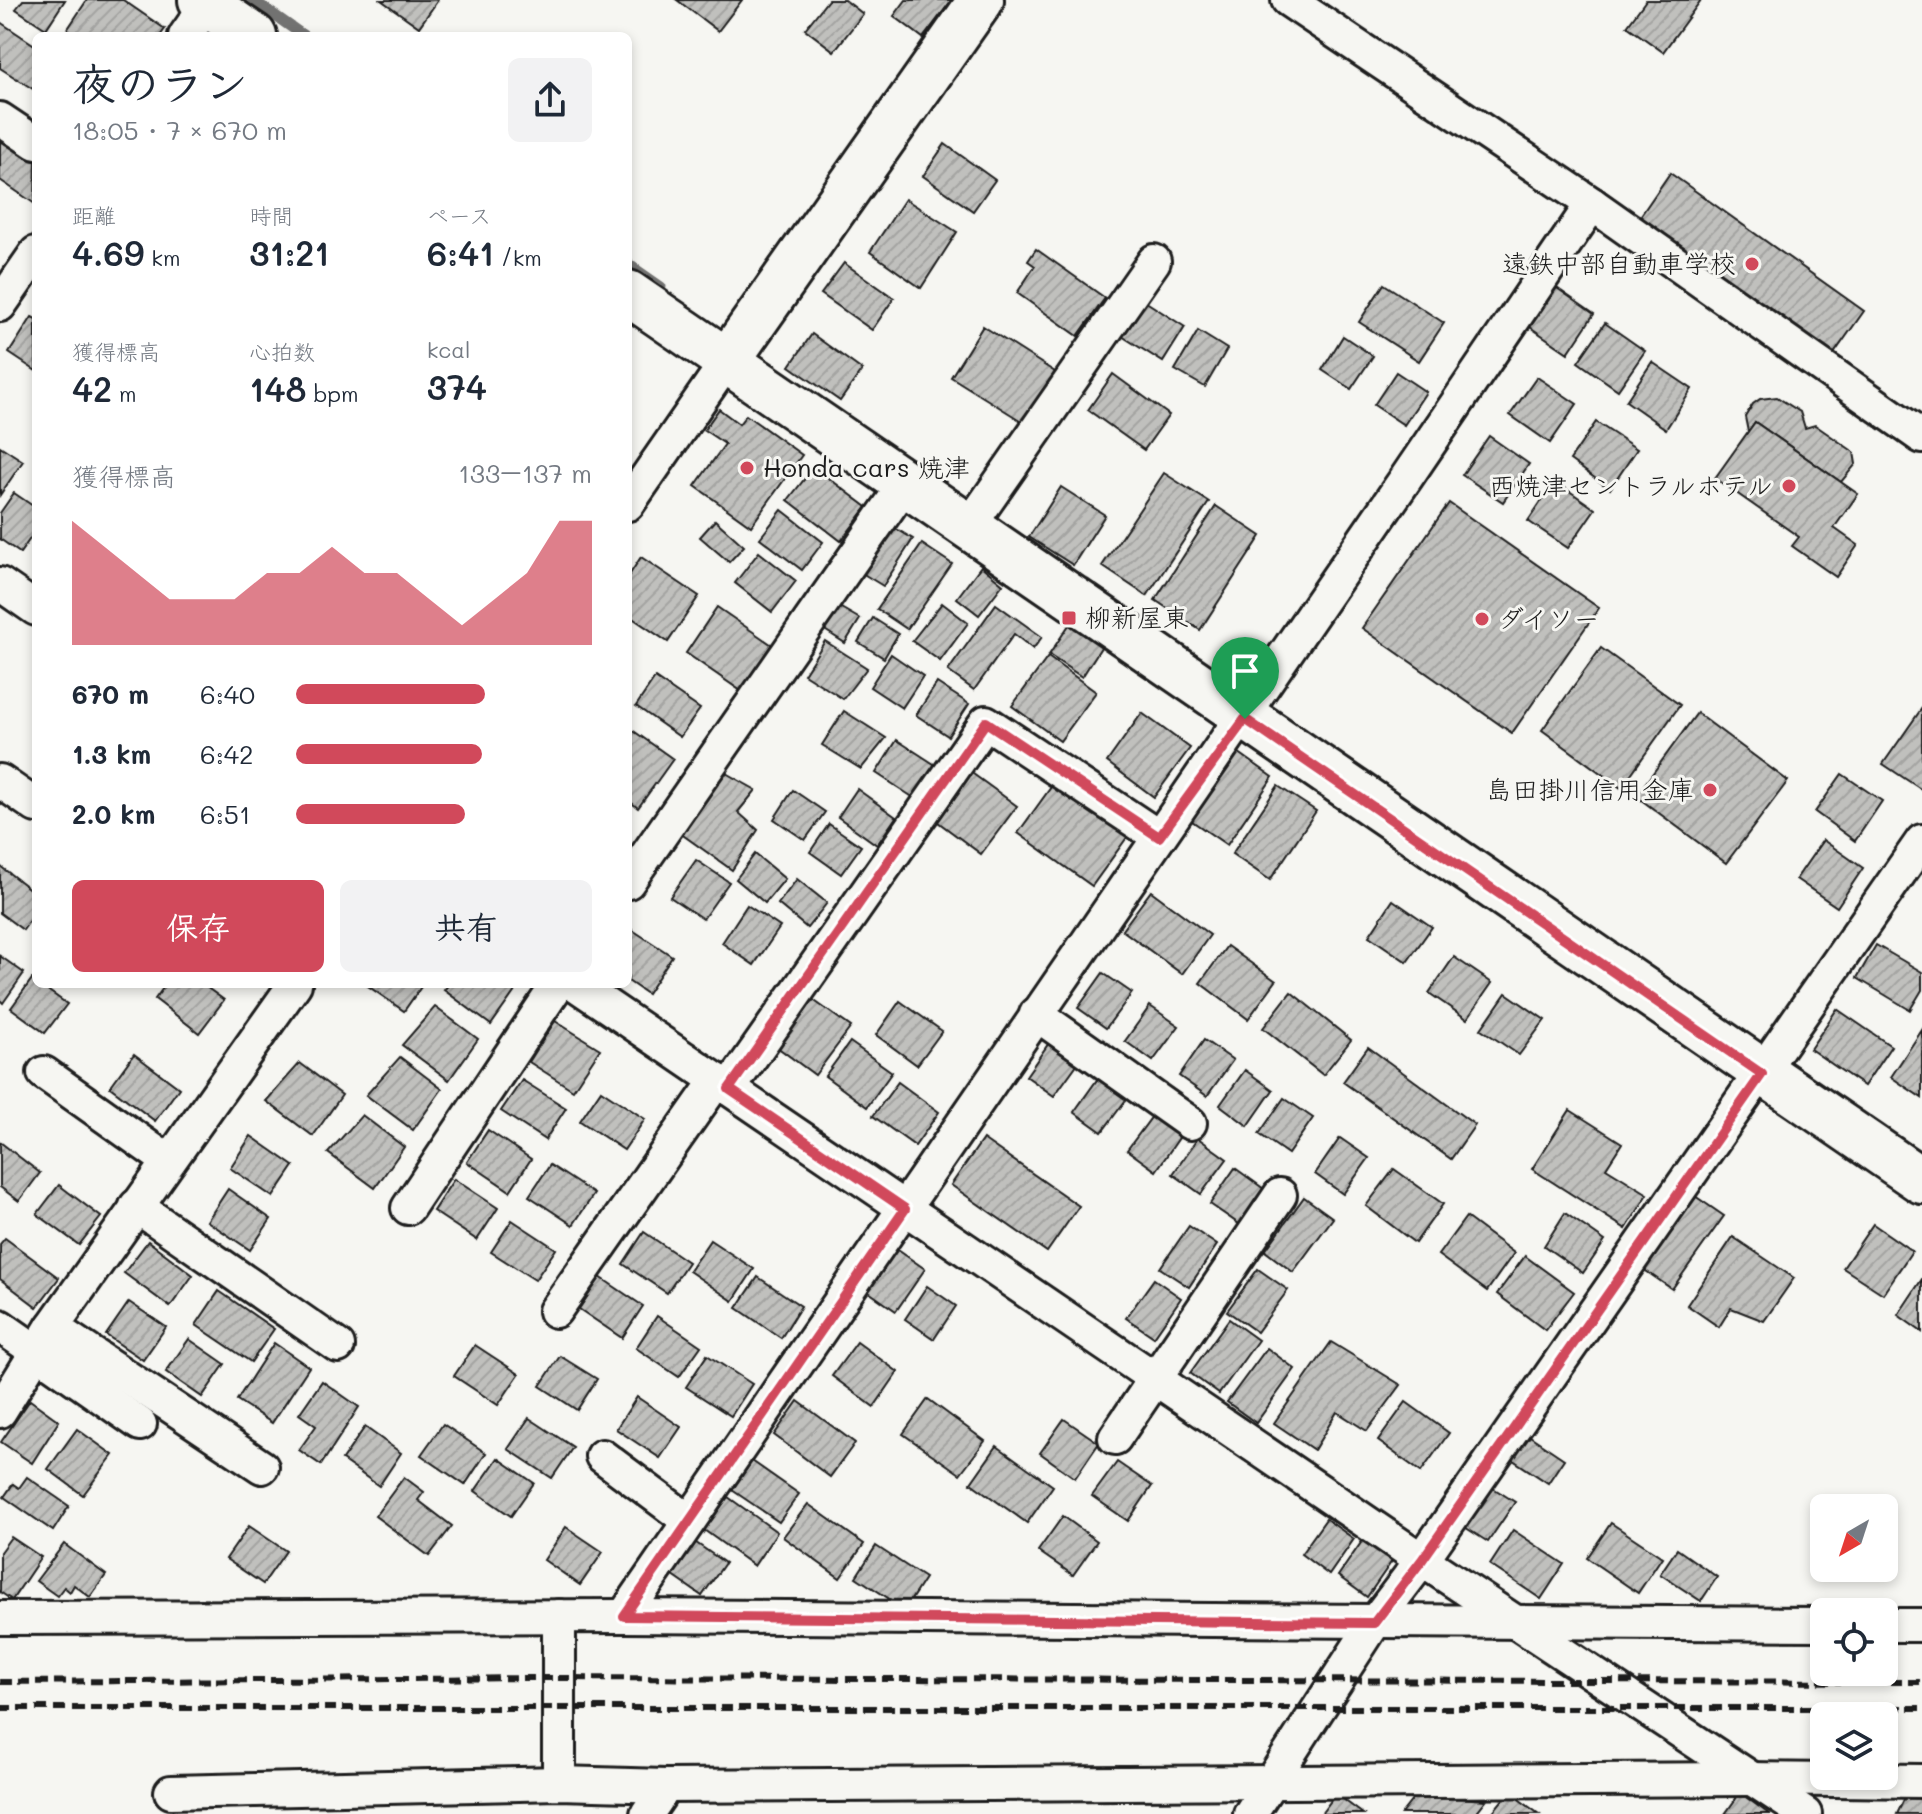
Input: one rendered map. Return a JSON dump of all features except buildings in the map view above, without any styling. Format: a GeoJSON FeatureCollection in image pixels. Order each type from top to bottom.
{"type":"FeatureCollection","features":[{"type":"Feature","properties":{"kind":"street"},"geometry":{"type":"LineString","coordinates":[[632,498],[981,0]]}},
{"type":"Feature","properties":{"kind":"street"},"geometry":{"type":"LineString","coordinates":[[1288,0],[1592,204],[1922,437]]}},
{"type":"Feature","properties":{"kind":"street"},"geometry":{"type":"LineString","coordinates":[[201,10],[246,32]]}},
{"type":"Feature","properties":{"kind":"street"},"geometry":{"type":"LineString","coordinates":[[0,119],[32,140]]}},
{"type":"Feature","properties":{"kind":"street"},"geometry":{"type":"LineString","coordinates":[[624,1616],[1036,1014],[1245,719],[1592,204]]}},
{"type":"Feature","properties":{"kind":"street"},"geometry":{"type":"LineString","coordinates":[[0,305],[32,259]]}},
{"type":"Feature","properties":{"kind":"street"},"geometry":{"type":"LineString","coordinates":[[968,528],[1154,261]]}},
{"type":"Feature","properties":{"kind":"street"},"geometry":{"type":"LineString","coordinates":[[632,296],[1922,1181]]}},
{"type":"Feature","properties":{"kind":"street"},"geometry":{"type":"LineString","coordinates":[[632,876],[905,484]]}},
{"type":"Feature","properties":{"kind":"street"},"geometry":{"type":"LineString","coordinates":[[555,1311],[986,722],[1159,837]]}},
{"type":"Feature","properties":{"kind":"street"},"geometry":{"type":"LineString","coordinates":[[0,781],[32,803]]}},
{"type":"Feature","properties":{"kind":"street"},"geometry":{"type":"LineString","coordinates":[[1250,1814],[1374,1623],[1422,1560],[1922,841]]}},
{"type":"Feature","properties":{"kind":"street"},"geometry":{"type":"LineString","coordinates":[[0,1411],[136,1206],[291,988]]}},
{"type":"Feature","properties":{"kind":"street"},"geometry":{"type":"LineString","coordinates":[[408,1208],[555,988]]}},
{"type":"Feature","properties":{"kind":"street"},"geometry":{"type":"LineString","coordinates":[[581,988],[1746,1779],[1805,1814]]}},
{"type":"Feature","properties":{"kind":"street"},"geometry":{"type":"LineString","coordinates":[[1036,1014],[1190,1123]]}},
{"type":"Feature","properties":{"kind":"street"},"geometry":{"type":"LineString","coordinates":[[44,1073],[168,1161]]}},
{"type":"Feature","properties":{"kind":"street"},"geometry":{"type":"LineString","coordinates":[[1115,1438],[1280,1195]]}},
{"type":"Feature","properties":{"kind":"street"},"geometry":{"type":"LineString","coordinates":[[136,1206],[338,1346]]}},
{"type":"Feature","properties":{"kind":"street"},"geometry":{"type":"LineString","coordinates":[[0,1326],[45,1340],[262,1467]]}},
{"type":"Feature","properties":{"kind":"street"},"geometry":{"type":"LineString","coordinates":[[45,1340],[140,1424]]}},
{"type":"Feature","properties":{"kind":"street"},"geometry":{"type":"LineString","coordinates":[[602,1456],[689,1521]]}},
{"type":"Feature","properties":{"kind":"street"},"geometry":{"type":"LineString","coordinates":[[559,1616],[559,1783]]}},
{"type":"Feature","properties":{"kind":"street"},"geometry":{"type":"LineString","coordinates":[[0,1618],[624,1616],[1810,1624]]}},
{"type":"Feature","properties":{"kind":"street"},"geometry":{"type":"LineString","coordinates":[[1898,1625],[1922,1625]]}},
{"type":"Feature","properties":{"kind":"street"},"geometry":{"type":"LineString","coordinates":[[171,1792],[559,1783],[666,1786],[1273,1780],[1922,1781]]}},
{"type":"Feature","properties":{"kind":"street"},"geometry":{"type":"LineString","coordinates":[[647,1814],[666,1786]]}},
{"type":"Feature","properties":{"kind":"waterway"},"geometry":{"type":"LineString","coordinates":[[253,0],[298,32]]}},
{"type":"Feature","properties":{"kind":"waterway"},"geometry":{"type":"LineString","coordinates":[[632,267],[661,287]]}},
{"type":"Feature","properties":{"kind":"railway"},"geometry":{"type":"LineString","coordinates":[[0,1682],[537,1678],[1922,1682]]}},
{"type":"Feature","properties":{"kind":"railway"},"geometry":{"type":"LineString","coordinates":[[0,1708],[1922,1708]]}},
{"type":"Feature","properties":{"kind":"place","name":"遠鉄中部自動車学校"},"geometry":{"type":"Point","coordinates":[1752,264]}},
{"type":"Feature","properties":{"kind":"place","name":"Honda cars 焼津"},"geometry":{"type":"Point","coordinates":[747,468]}},
{"type":"Feature","properties":{"kind":"place","name":"西焼津セントラルホテル"},"geometry":{"type":"Point","coordinates":[1789,486]}},
{"type":"Feature","properties":{"kind":"place","name":"柳新屋東"},"geometry":{"type":"Point","coordinates":[1069,618]}},
{"type":"Feature","properties":{"kind":"place","name":"ダイソー"},"geometry":{"type":"Point","coordinates":[1482,619]}},
{"type":"Feature","properties":{"kind":"place","name":"島田掛川信用金庫"},"geometry":{"type":"Point","coordinates":[1710,790]}},
{"type":"Feature","properties":{"kind":"route"},"geometry":{"type":"LineString","coordinates":[[1245,719],[1762,1074],[1422,1560],[1374,1623],[624,1616],[905,1209],[729,1089],[986,722],[1159,837],[1245,719]]}}]}
